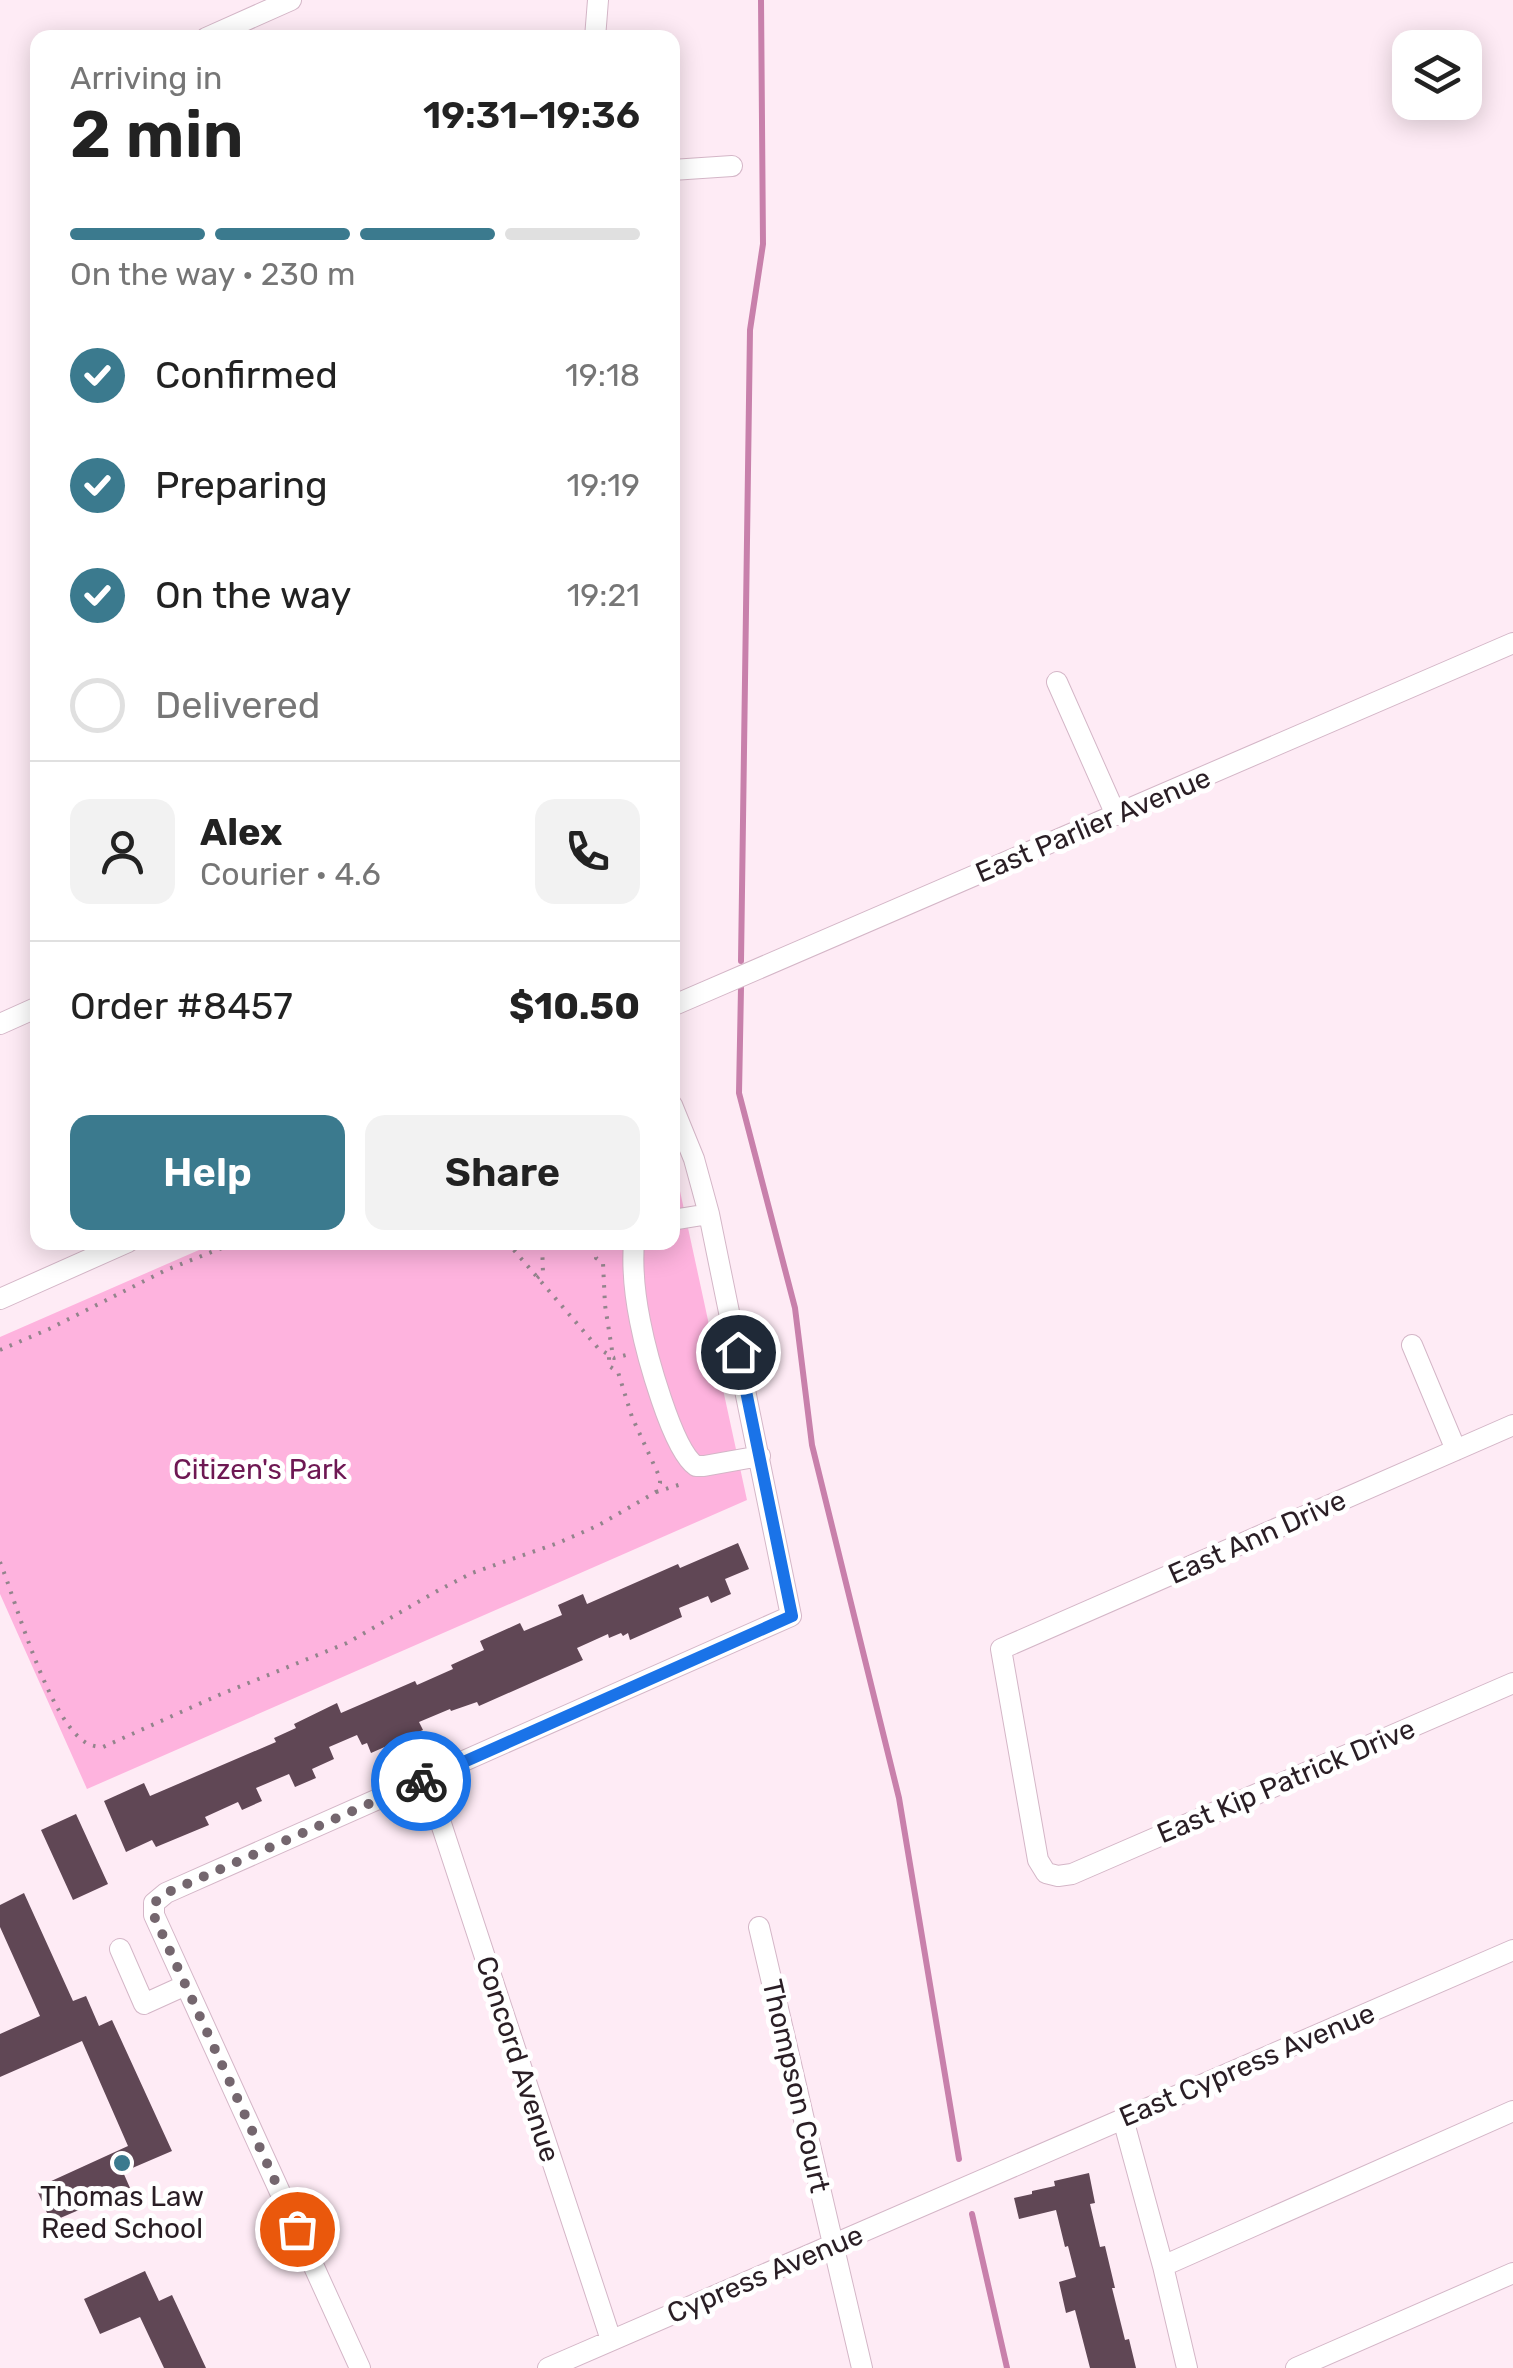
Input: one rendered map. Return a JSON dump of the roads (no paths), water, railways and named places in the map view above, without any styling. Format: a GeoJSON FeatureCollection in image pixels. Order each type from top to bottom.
{"type":"FeatureCollection","features":[{"type":"Feature","properties":{"kind":"street"},"geometry":{"type":"LineString","coordinates":[[224,30],[291,0]]}},
{"type":"Feature","properties":{"kind":"street"},"geometry":{"type":"LineString","coordinates":[[596,30],[598,0]]}},
{"type":"Feature","properties":{"kind":"street"},"geometry":{"type":"LineString","coordinates":[[680,169],[732,166]]}},
{"type":"Feature","properties":{"kind":"street","name":"East Parlier Avenue"},"geometry":{"type":"LineString","coordinates":[[680,1003],[1513,643]]}},
{"type":"Feature","properties":{"kind":"street"},"geometry":{"type":"LineString","coordinates":[[1057,682],[1116,815]]}},
{"type":"Feature","properties":{"kind":"street"},"geometry":{"type":"LineString","coordinates":[[0,1024],[30,1011]]}},
{"type":"Feature","properties":{"kind":"street"},"geometry":{"type":"LineString","coordinates":[[360,2368],[154,1916],[154,1903],[166,1893],[792,1616],[709,1214],[680,1124]]}},
{"type":"Feature","properties":{"kind":"street"},"geometry":{"type":"LineString","coordinates":[[680,1219],[709,1214]]}},
{"type":"Feature","properties":{"kind":"street"},"geometry":{"type":"LineString","coordinates":[[0,1299],[110,1250]]}},
{"type":"Feature","properties":{"kind":"street"},"geometry":{"type":"LineString","coordinates":[[634,1250],[639,1318],[665,1409],[687,1459],[696,1466],[704,1466],[760,1456]]}},
{"type":"Feature","properties":{"kind":"street"},"geometry":{"type":"LineString","coordinates":[[1412,1345],[1456,1450]]}},
{"type":"Feature","properties":{"kind":"street","name":"East Ann Drive"},"geometry":{"type":"LineString","coordinates":[[1058,1876],[1046,1873],[1038,1860],[1001,1649],[1513,1425]]}},
{"type":"Feature","properties":{"kind":"street","name":"East Kip Patrick Drive"},"geometry":{"type":"LineString","coordinates":[[1058,1876],[1072,1874],[1513,1683]]}},
{"type":"Feature","properties":{"kind":"street","name":"Concord Avenue"},"geometry":{"type":"LineString","coordinates":[[426,1778],[611,2340]]}},
{"type":"Feature","properties":{"kind":"street","name":"Thompson Court"},"geometry":{"type":"LineString","coordinates":[[760,1927],[862,2368]]}},
{"type":"Feature","properties":{"kind":"street"},"geometry":{"type":"LineString","coordinates":[[120,1949],[144,2004],[186,1986]]}},
{"type":"Feature","properties":{"kind":"street","name":"East Cypress Avenue"},"geometry":{"type":"LineString","coordinates":[[982,2180],[1513,1950]]}},
{"type":"Feature","properties":{"kind":"street"},"geometry":{"type":"LineString","coordinates":[[1163,2266],[1513,2111]]}},
{"type":"Feature","properties":{"kind":"street"},"geometry":{"type":"LineString","coordinates":[[1123,2119],[1188,2368]]}},
{"type":"Feature","properties":{"kind":"street","name":"Cypress Avenue"},"geometry":{"type":"LineString","coordinates":[[548,2368],[982,2180]]}},
{"type":"Feature","properties":{"kind":"street"},"geometry":{"type":"LineString","coordinates":[[1296,2368],[1513,2273]]}},
{"type":"Feature","properties":{"kind":"waterway"},"geometry":{"type":"LineString","coordinates":[[741,961],[750,330],[763,244],[761,0]]}},
{"type":"Feature","properties":{"kind":"waterway"},"geometry":{"type":"LineString","coordinates":[[741,988],[739,1093],[795,1308],[812,1445],[899,1798],[959,2159]]}},
{"type":"Feature","properties":{"kind":"waterway"},"geometry":{"type":"LineString","coordinates":[[972,2214],[1007,2368]]}},
{"type":"Feature","properties":{"kind":"place","name":"Thomas Law Reed School"},"geometry":{"type":"Point","coordinates":[122,2163]}},
{"type":"Feature","properties":{"kind":"park label","name":"Citizen's Park"},"geometry":{"type":"Point","coordinates":[260,1469]}}]}
